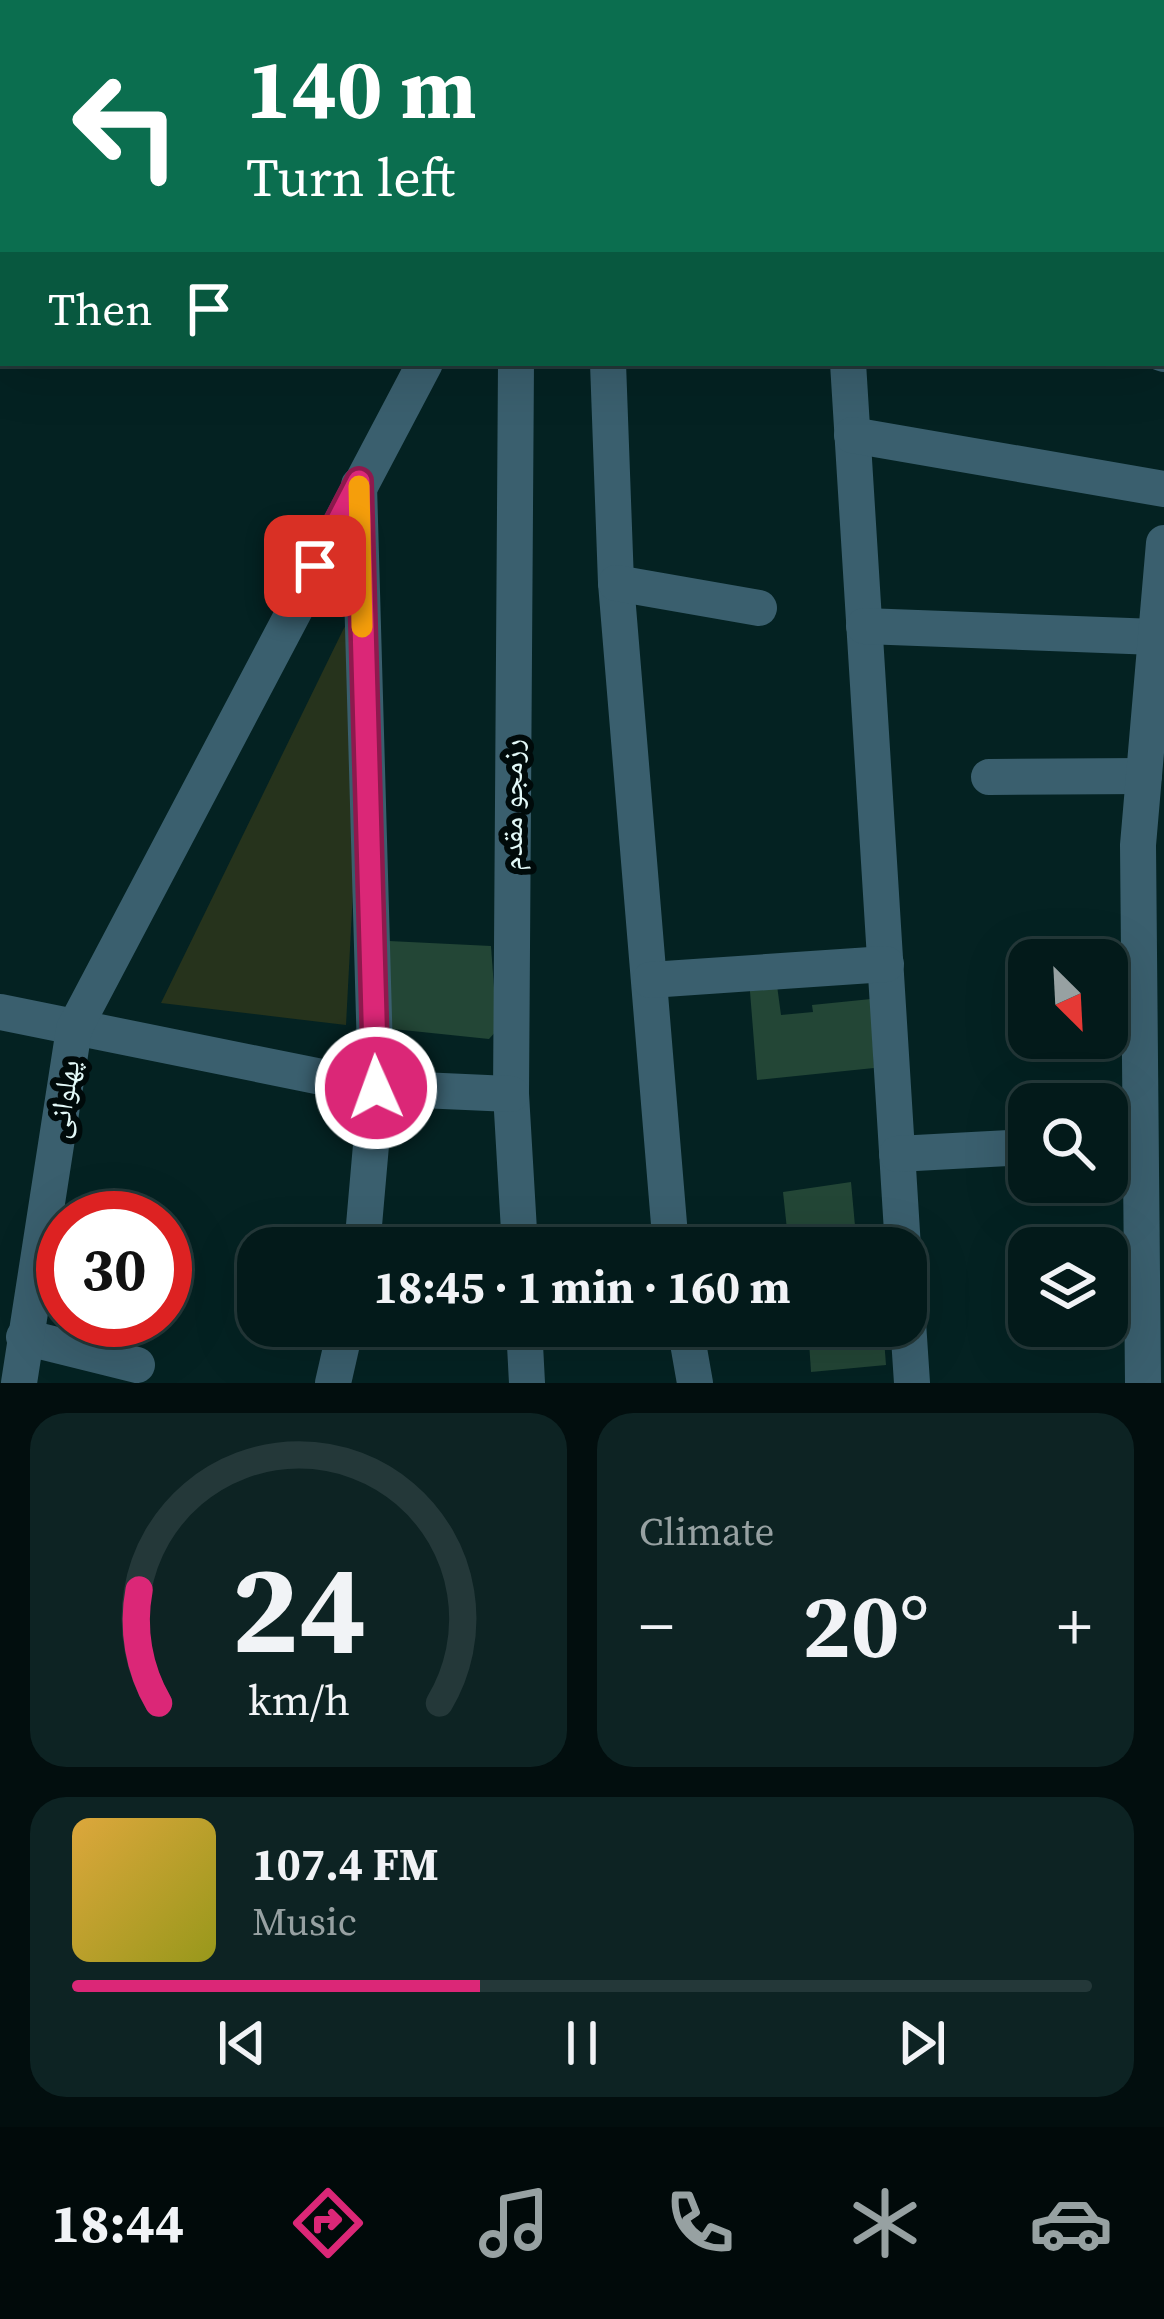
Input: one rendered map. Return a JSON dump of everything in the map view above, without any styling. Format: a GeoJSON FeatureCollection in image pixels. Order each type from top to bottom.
{"type":"FeatureCollection","features":[{"type":"Feature","properties":{"kind":"street","name":"پهلوانی"},"geometry":{"type":"LineString","coordinates":[[19,1383],[74,1029],[423,366]]}},
{"type":"Feature","properties":{"kind":"street","name":"رزمجو مقدم"},"geometry":{"type":"LineString","coordinates":[[516,366],[511,1094],[519,1227]]}},
{"type":"Feature","properties":{"kind":"street"},"geometry":{"type":"LineString","coordinates":[[608,366],[616,583],[669,1227]]}},
{"type":"Feature","properties":{"kind":"street"},"geometry":{"type":"LineString","coordinates":[[848,366],[902,1227]]}},
{"type":"Feature","properties":{"kind":"street"},"geometry":{"type":"LineString","coordinates":[[852,435],[1164,489]]}},
{"type":"Feature","properties":{"kind":"street"},"geometry":{"type":"LineString","coordinates":[[359,481],[376,1088],[364,1227]]}},
{"type":"Feature","properties":{"kind":"street"},"geometry":{"type":"LineString","coordinates":[[1127,1083],[1138,845],[1164,543]]}},
{"type":"Feature","properties":{"kind":"street"},"geometry":{"type":"LineString","coordinates":[[616,583],[759,608]]}},
{"type":"Feature","properties":{"kind":"street"},"geometry":{"type":"LineString","coordinates":[[864,626],[1156,638]]}},
{"type":"Feature","properties":{"kind":"street"},"geometry":{"type":"LineString","coordinates":[[988,777],[1144,776]]}},
{"type":"Feature","properties":{"kind":"street"},"geometry":{"type":"LineString","coordinates":[[650,980],[886,964]]}},
{"type":"Feature","properties":{"kind":"street"},"geometry":{"type":"LineString","coordinates":[[0,1012],[376,1088],[511,1094]]}},
{"type":"Feature","properties":{"kind":"street"},"geometry":{"type":"LineString","coordinates":[[897,1154],[1008,1148]]}},
{"type":"Feature","properties":{"kind":"street"},"geometry":{"type":"LineString","coordinates":[[1128,1318],[1143,1383]]}},
{"type":"Feature","properties":{"kind":"street"},"geometry":{"type":"LineString","coordinates":[[24,1337],[136,1365]]}},
{"type":"Feature","properties":{"kind":"street"},"geometry":{"type":"LineString","coordinates":[[333,1383],[341,1347]]}},
{"type":"Feature","properties":{"kind":"street"},"geometry":{"type":"LineString","coordinates":[[525,1347],[527,1383]]}},
{"type":"Feature","properties":{"kind":"street"},"geometry":{"type":"LineString","coordinates":[[689,1347],[695,1383]]}},
{"type":"Feature","properties":{"kind":"street"},"geometry":{"type":"LineString","coordinates":[[910,1347],[912,1383]]}},
{"type":"Feature","properties":{"kind":"green space"},"geometry":{"type":"Polygon","coordinates":[[[369,585],[346,1025],[161,1003],[343,630],[369,585]]]}},
{"type":"Feature","properties":{"kind":"building"},"geometry":{"type":"Polygon","coordinates":[[[389,941],[491,946],[497,1030],[489,1039],[393,1029],[385,1016],[389,941]]]}},
{"type":"Feature","properties":{"kind":"building"},"geometry":{"type":"Polygon","coordinates":[[[776,978],[781,1015],[813,1012],[812,1005],[871,999],[874,1068],[757,1080],[749,979],[776,978]]]}},
{"type":"Feature","properties":{"kind":"building"},"geometry":{"type":"Polygon","coordinates":[[[851,1182],[855,1227],[787,1227],[783,1192],[851,1182]]]}},
{"type":"Feature","properties":{"kind":"building"},"geometry":{"type":"Polygon","coordinates":[[[809,1347],[885,1347],[886,1365],[811,1372],[809,1347]]]}},
{"type":"Feature","properties":{"kind":"slow traffic"},"geometry":{"type":"LineString","coordinates":[[359,486],[362,627]]}},
{"type":"Feature","properties":{"kind":"route"},"geometry":{"type":"LineString","coordinates":[[315,566],[359,481],[376,1088]]}}]}
